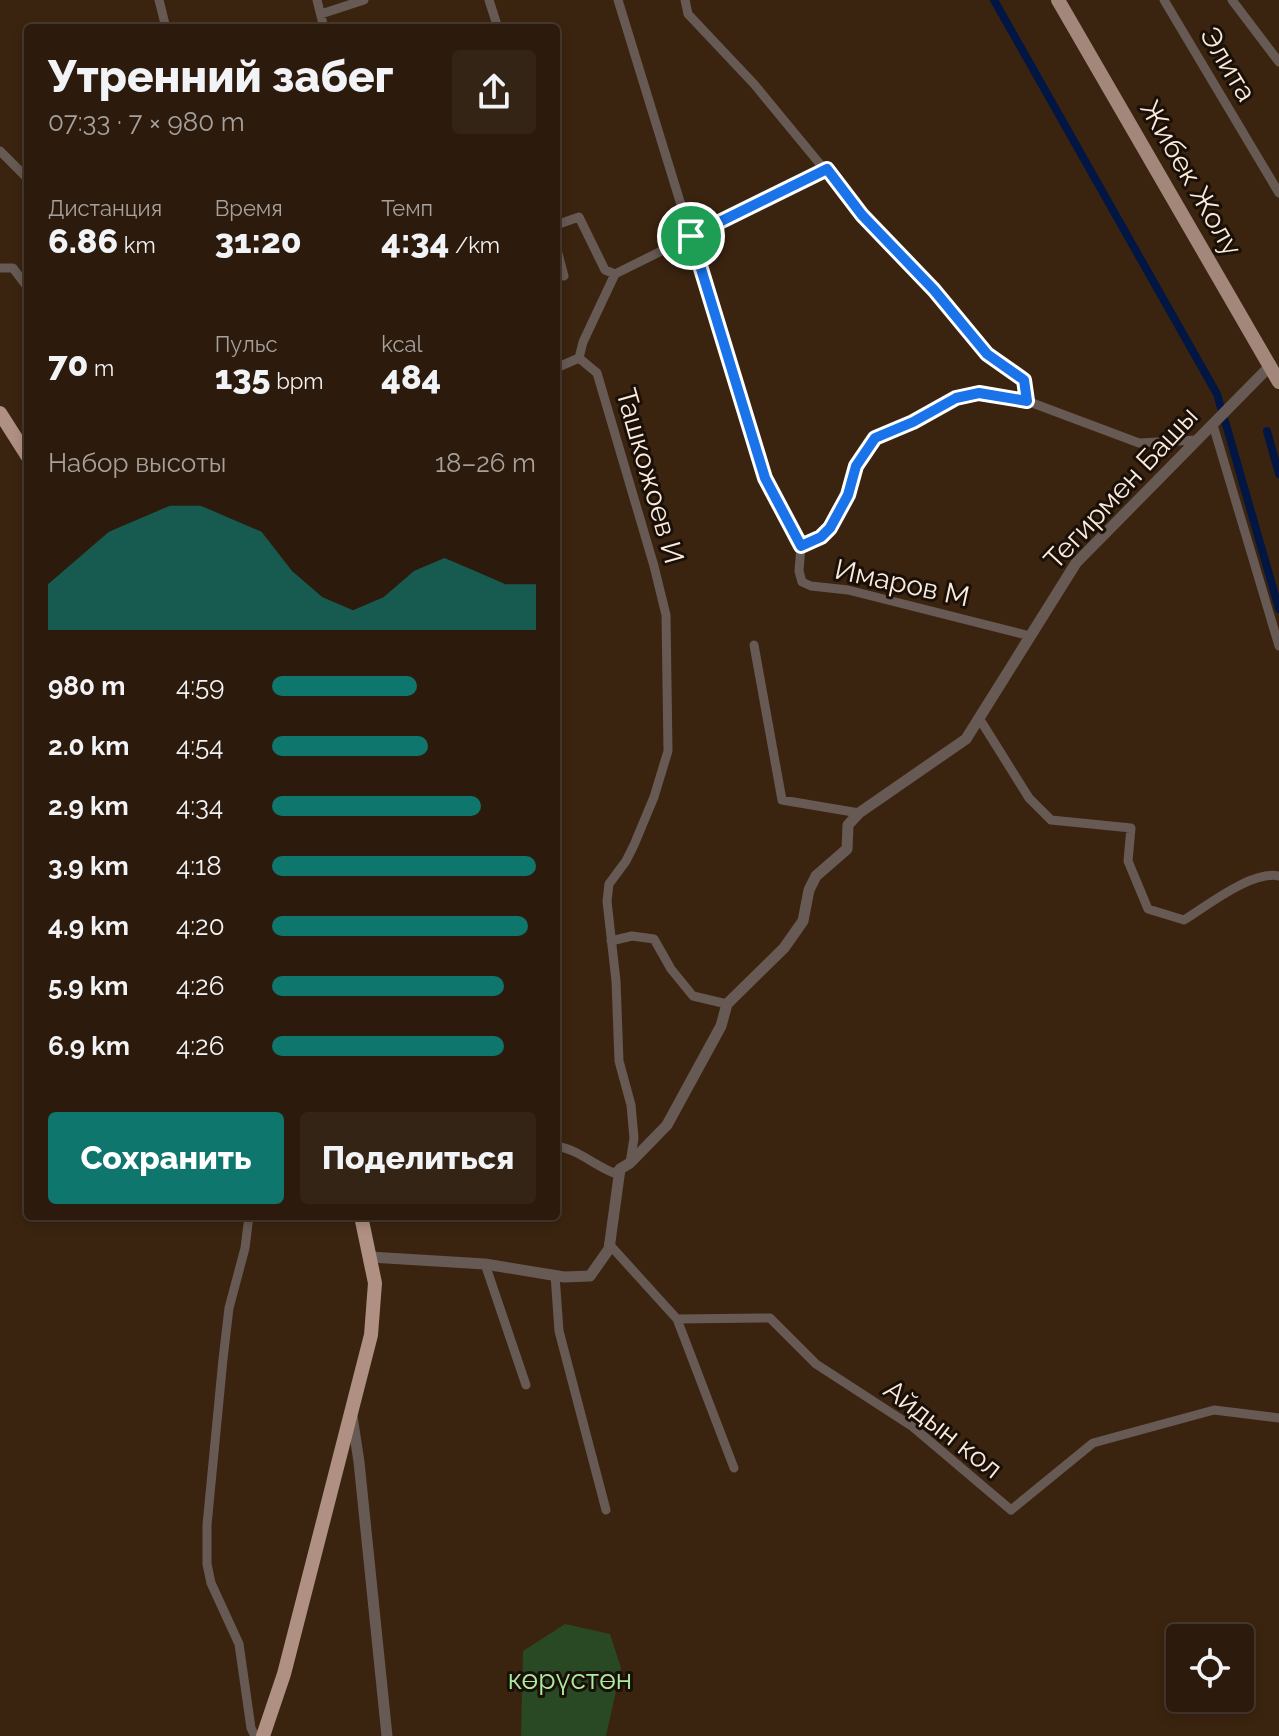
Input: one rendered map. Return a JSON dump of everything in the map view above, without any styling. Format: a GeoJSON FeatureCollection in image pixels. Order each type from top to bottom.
{"type":"FeatureCollection","features":[{"type":"Feature","properties":{"kind":"highway"},"geometry":{"type":"LineString","coordinates":[[0,413],[24,451]]}},
{"type":"Feature","properties":{"kind":"highway"},"geometry":{"type":"LineString","coordinates":[[263,1736],[284,1674],[371,1335],[375,1283],[362,1220]]}},
{"type":"Feature","properties":{"kind":"main road","name":"Жибек Жолу"},"geometry":{"type":"LineString","coordinates":[[1058,0],[1276,375]]}},
{"type":"Feature","properties":{"kind":"street"},"geometry":{"type":"LineString","coordinates":[[159,0],[165,24]]}},
{"type":"Feature","properties":{"kind":"street"},"geometry":{"type":"LineString","coordinates":[[317,0],[323,24]]}},
{"type":"Feature","properties":{"kind":"street"},"geometry":{"type":"LineString","coordinates":[[321,14],[364,0]]}},
{"type":"Feature","properties":{"kind":"street"},"geometry":{"type":"LineString","coordinates":[[489,0],[497,24]]}},
{"type":"Feature","properties":{"kind":"street"},"geometry":{"type":"LineString","coordinates":[[685,0],[688,14],[754,84],[862,215],[934,290],[987,354],[1024,380],[1027,401]]}},
{"type":"Feature","properties":{"kind":"street","name":"Элита"},"geometry":{"type":"LineString","coordinates":[[1164,0],[1279,193]]}},
{"type":"Feature","properties":{"kind":"street"},"geometry":{"type":"LineString","coordinates":[[1232,0],[1279,62]]}},
{"type":"Feature","properties":{"kind":"street","name":"Имаров М"},"geometry":{"type":"LineString","coordinates":[[621,1],[765,478],[801,546],[799,571],[802,582],[848,590],[1030,636]]}},
{"type":"Feature","properties":{"kind":"street"},"geometry":{"type":"LineString","coordinates":[[0,151],[24,175]]}},
{"type":"Feature","properties":{"kind":"street"},"geometry":{"type":"LineString","coordinates":[[560,366],[579,358],[583,342],[615,274],[827,169]]}},
{"type":"Feature","properties":{"kind":"street"},"geometry":{"type":"LineString","coordinates":[[560,224],[579,217],[605,270],[615,274]]}},
{"type":"Feature","properties":{"kind":"street"},"geometry":{"type":"LineString","coordinates":[[560,261],[564,276]]}},
{"type":"Feature","properties":{"kind":"street"},"geometry":{"type":"LineString","coordinates":[[0,268],[13,268],[24,283]]}},
{"type":"Feature","properties":{"kind":"street","name":"Ташкожоев И"},"geometry":{"type":"LineString","coordinates":[[579,358],[597,373],[666,615],[668,751],[654,797],[634,845],[609,884],[607,901],[619,1061],[631,1105],[634,1138],[625,1166]]}},
{"type":"Feature","properties":{"kind":"street","name":"Тегирмен Башы"},"geometry":{"type":"LineString","coordinates":[[859,813],[966,739],[1076,563],[1197,440],[1276,375]]}},
{"type":"Feature","properties":{"kind":"street"},"geometry":{"type":"LineString","coordinates":[[801,546],[821,537],[830,528],[845,503],[856,466],[875,438],[913,422],[956,398],[979,393],[1027,401],[1139,443],[1197,440]]}},
{"type":"Feature","properties":{"kind":"street"},"geometry":{"type":"LineString","coordinates":[[1213,425],[1279,646]]}},
{"type":"Feature","properties":{"kind":"street"},"geometry":{"type":"LineString","coordinates":[[754,645],[782,800],[859,813]]}},
{"type":"Feature","properties":{"kind":"street"},"geometry":{"type":"LineString","coordinates":[[979,718],[1029,798],[1051,820],[1131,828],[1128,861],[1148,909],[1184,920],[1246,882],[1279,876]]}},
{"type":"Feature","properties":{"kind":"street"},"geometry":{"type":"LineString","coordinates":[[560,1147],[614,1173],[667,1125],[721,1026],[727,1004],[784,948],[803,921],[809,890],[816,876],[847,849],[848,825],[859,813]]}},
{"type":"Feature","properties":{"kind":"street"},"geometry":{"type":"LineString","coordinates":[[611,941],[632,936],[654,939],[671,969],[693,996],[727,1004]]}},
{"type":"Feature","properties":{"kind":"street"},"geometry":{"type":"LineString","coordinates":[[370,1257],[485,1264],[555,1275],[590,1276],[603,1259],[609,1244],[625,1166]]}},
{"type":"Feature","properties":{"kind":"street"},"geometry":{"type":"LineString","coordinates":[[248,1220],[224,1346],[207,1525],[207,1564],[211,1583],[239,1644],[251,1728],[255,1736]]}},
{"type":"Feature","properties":{"kind":"street"},"geometry":{"type":"LineString","coordinates":[[609,1244],[677,1319],[734,1468]]}},
{"type":"Feature","properties":{"kind":"street"},"geometry":{"type":"LineString","coordinates":[[485,1264],[526,1385]]}},
{"type":"Feature","properties":{"kind":"street"},"geometry":{"type":"LineString","coordinates":[[555,1275],[559,1331],[606,1510]]}},
{"type":"Feature","properties":{"kind":"street","name":"Айдын кол"},"geometry":{"type":"LineString","coordinates":[[677,1319],[770,1318],[816,1364],[913,1427],[1011,1510],[1093,1443],[1214,1410],[1279,1418]]}},
{"type":"Feature","properties":{"kind":"street"},"geometry":{"type":"LineString","coordinates":[[351,1412],[359,1462],[387,1736]]}},
{"type":"Feature","properties":{"kind":"green space","name":"көрүстөн"},"geometry":{"type":"Polygon","coordinates":[[[565,1624],[610,1634],[621,1668],[606,1736],[521,1736],[523,1651],[565,1624]]]}},
{"type":"Feature","properties":{"kind":"waterway"},"geometry":{"type":"LineString","coordinates":[[994,0],[1217,394],[1221,408]]}},
{"type":"Feature","properties":{"kind":"waterway"},"geometry":{"type":"LineString","coordinates":[[1225,421],[1279,609]]}},
{"type":"Feature","properties":{"kind":"waterway"},"geometry":{"type":"LineString","coordinates":[[1267,431],[1279,474]]}},
{"type":"Feature","properties":{"kind":"route"},"geometry":{"type":"LineString","coordinates":[[827,169],[862,215],[934,290],[987,354],[1024,380],[1027,401],[979,393],[956,398],[913,422],[890,429],[875,438],[856,466],[848,495],[830,528],[821,537],[801,546],[765,478],[691,236],[827,169]]}}]}
